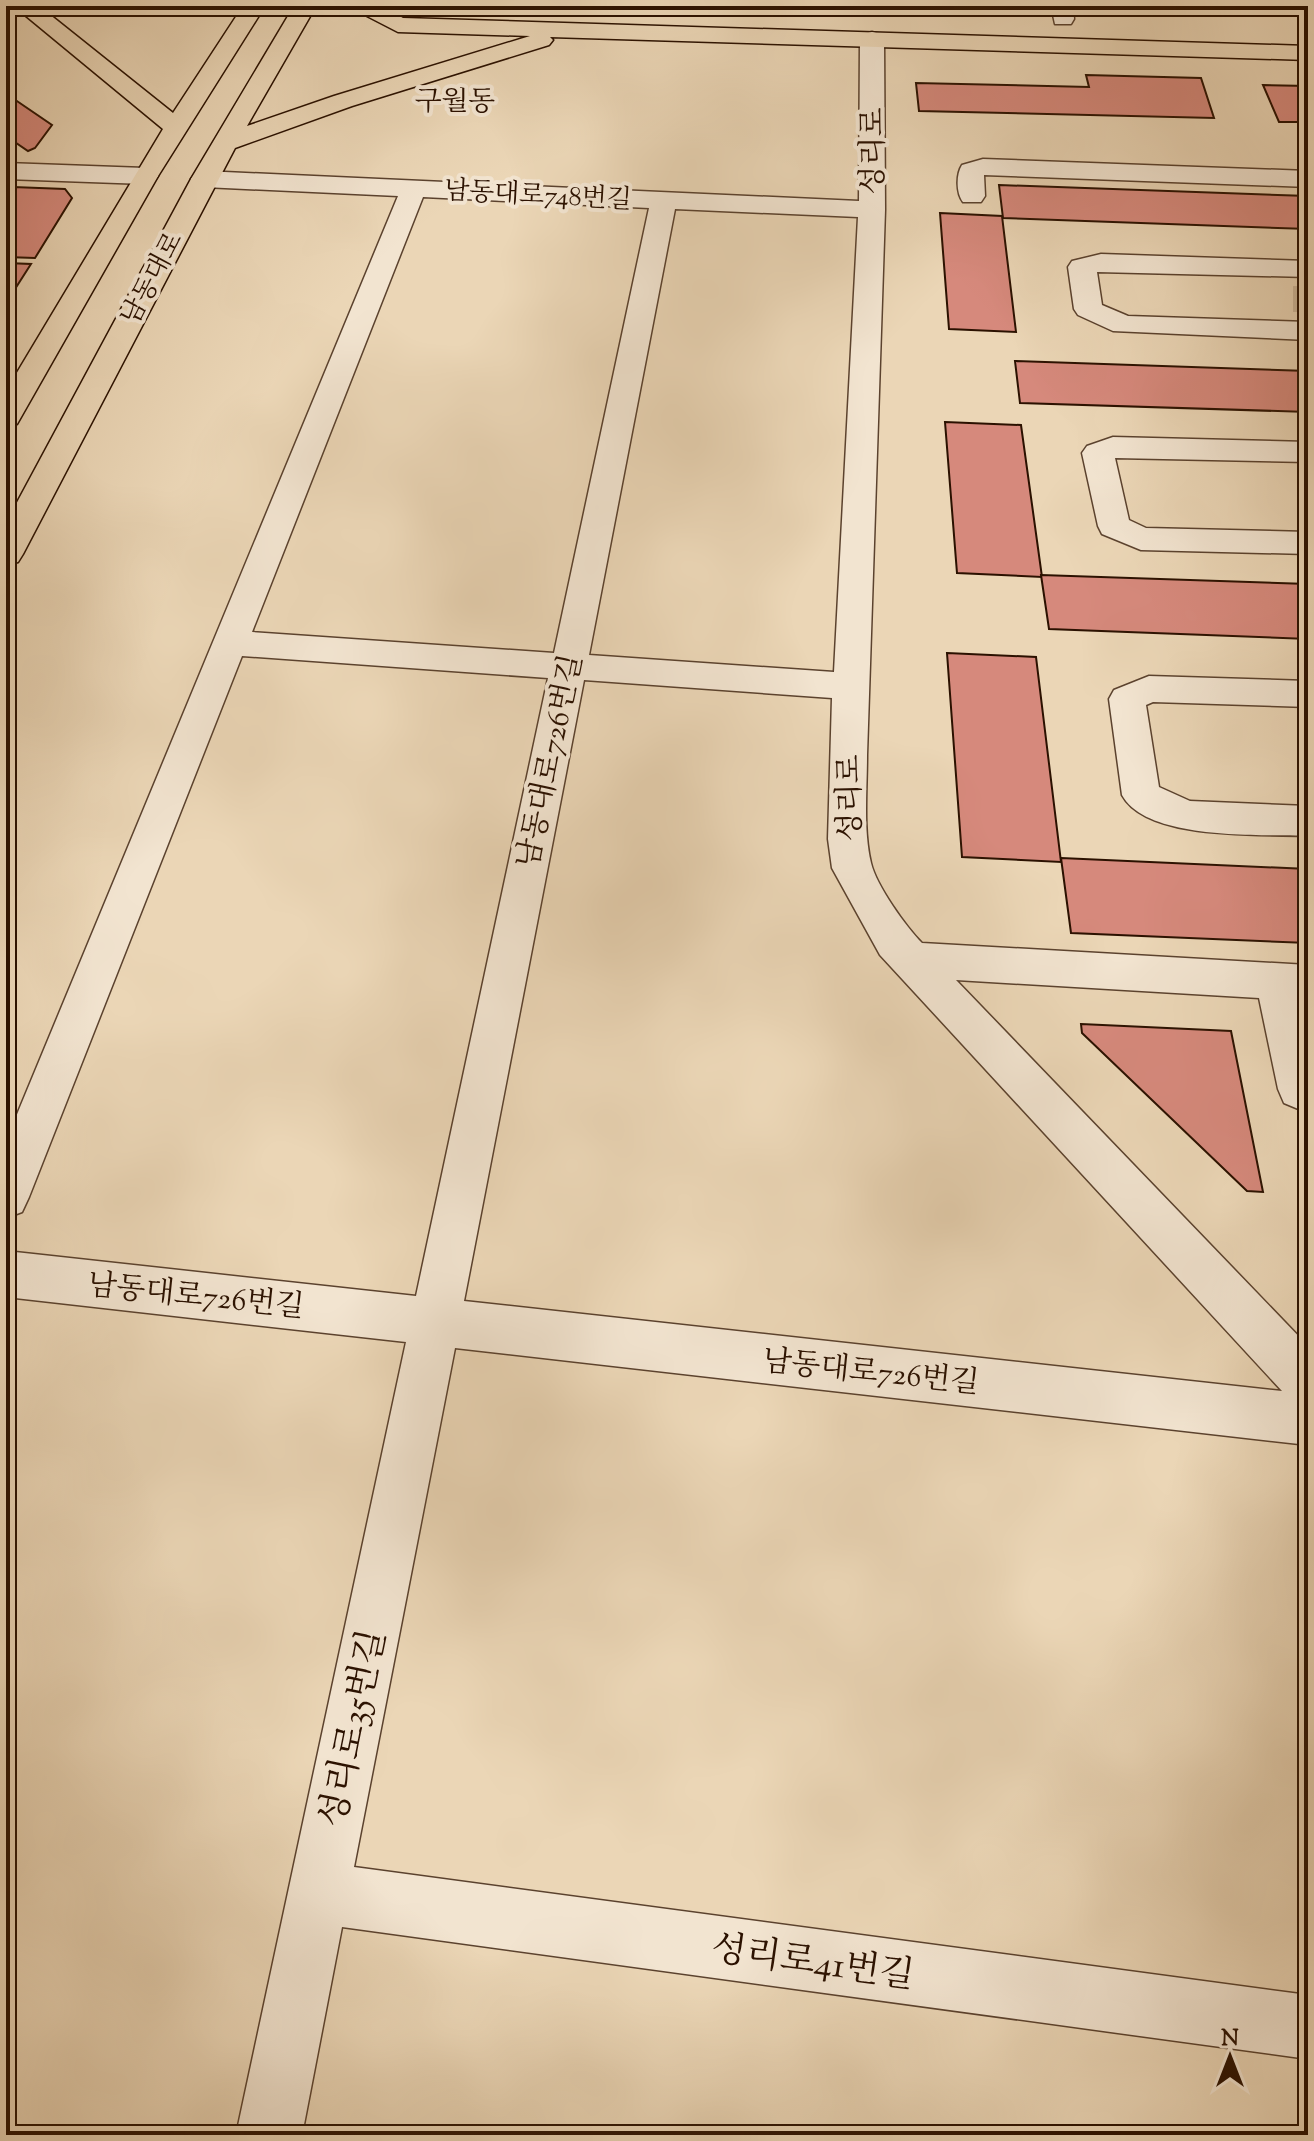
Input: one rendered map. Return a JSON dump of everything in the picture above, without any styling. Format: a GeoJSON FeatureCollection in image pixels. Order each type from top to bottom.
{"type":"FeatureCollection","features":[{"type":"Feature","properties":{"kind":"main road"},"geometry":{"type":"LineString","coordinates":[[25,6],[175,127]]}},
{"type":"Feature","properties":{"kind":"main road","name":"남동대로"},"geometry":{"type":"LineString","coordinates":[[6,417],[145,176],[254,6]]}},
{"type":"Feature","properties":{"kind":"main road"},"geometry":{"type":"LineString","coordinates":[[261,6],[379,8],[398,25],[1308,53]]}},
{"type":"Feature","properties":{"kind":"main road","name":"남동대로"},"geometry":{"type":"LineString","coordinates":[[6,554],[224,143],[321,8]]}},
{"type":"Feature","properties":{"kind":"main road"},"geometry":{"type":"LineString","coordinates":[[224,143],[343,101],[576,29]]}},
{"type":"Feature","properties":{"kind":"street","name":"성리로"},"geometry":{"type":"LineString","coordinates":[[872,39],[872,210],[851,686],[848,839],[852,868],[895,943],[1308,1382]]}},
{"type":"Feature","properties":{"kind":"street"},"geometry":{"type":"LineString","coordinates":[[972,196],[971,170],[983,167],[1308,179]]}},
{"type":"Feature","properties":{"kind":"street"},"geometry":{"type":"LineString","coordinates":[[6,171],[145,176]]}},
{"type":"Feature","properties":{"kind":"street","name":"남동대로748번길"},"geometry":{"type":"LineString","coordinates":[[204,179],[872,210]]}},
{"type":"Feature","properties":{"kind":"street"},"geometry":{"type":"LineString","coordinates":[[6,1197],[414,188]]}},
{"type":"Feature","properties":{"kind":"street","name":"남동대로726번길"},"geometry":{"type":"LineString","coordinates":[[434,1322],[664,200]]}},
{"type":"Feature","properties":{"kind":"street"},"geometry":{"type":"LineString","coordinates":[[1308,269],[1101,262],[1082,267],[1088,309],[1123,325],[1308,331]]}},
{"type":"Feature","properties":{"kind":"street"},"geometry":{"type":"LineString","coordinates":[[1308,452],[1113,447],[1098,453],[1114,526],[1141,539],[1308,543]]}},
{"type":"Feature","properties":{"kind":"street"},"geometry":{"type":"LineString","coordinates":[[230,643],[851,686]]}},
{"type":"Feature","properties":{"kind":"street"},"geometry":{"type":"LineString","coordinates":[[1308,694],[1149,689],[1127,699],[1141,795],[1185,816],[1308,821]]}},
{"type":"Feature","properties":{"kind":"street"},"geometry":{"type":"LineString","coordinates":[[911,960],[1292,982],[1300,1089],[1308,1094]]}},
{"type":"Feature","properties":{"kind":"street","name":"남동대로726번길"},"geometry":{"type":"LineString","coordinates":[[6,1274],[1308,1419]]}},
{"type":"Feature","properties":{"kind":"street","name":"성리로35번길"},"geometry":{"type":"LineString","coordinates":[[269,2135],[434,1322]]}},
{"type":"Feature","properties":{"kind":"street","name":"성리로41번길"},"geometry":{"type":"LineString","coordinates":[[318,1893],[1308,2027]]}},
{"type":"Feature","properties":{"kind":"building"},"geometry":{"type":"Polygon","coordinates":[[[1086,75],[1201,78],[1214,118],[919,111],[916,83],[1089,87],[1086,75]]]}},
{"type":"Feature","properties":{"kind":"building"},"geometry":{"type":"Polygon","coordinates":[[[1263,85],[1308,86],[1308,122],[1279,122],[1263,85]]]}},
{"type":"Feature","properties":{"kind":"building"},"geometry":{"type":"Polygon","coordinates":[[[11,97],[52,125],[35,148],[28,151],[6,136],[6,99],[11,97]]]}},
{"type":"Feature","properties":{"kind":"building"},"geometry":{"type":"Polygon","coordinates":[[[999,185],[1308,196],[1308,229],[1003,218],[999,185]]]}},
{"type":"Feature","properties":{"kind":"building"},"geometry":{"type":"Polygon","coordinates":[[[13,187],[65,189],[72,198],[35,258],[6,257],[6,198],[13,187]]]}},
{"type":"Feature","properties":{"kind":"building"},"geometry":{"type":"Polygon","coordinates":[[[940,213],[1002,216],[1016,332],[949,329],[940,213]]]}},
{"type":"Feature","properties":{"kind":"building"},"geometry":{"type":"Polygon","coordinates":[[[6,263],[31,264],[6,303],[6,263]]]}},
{"type":"Feature","properties":{"kind":"building"},"geometry":{"type":"Polygon","coordinates":[[[1015,361],[1308,371],[1308,412],[1020,403],[1015,361]]]}},
{"type":"Feature","properties":{"kind":"building"},"geometry":{"type":"Polygon","coordinates":[[[945,422],[1021,425],[1042,577],[957,573],[945,422]]]}},
{"type":"Feature","properties":{"kind":"building"},"geometry":{"type":"Polygon","coordinates":[[[1041,575],[1308,584],[1308,639],[1049,629],[1041,575]]]}},
{"type":"Feature","properties":{"kind":"building"},"geometry":{"type":"Polygon","coordinates":[[[947,653],[1036,657],[1061,862],[962,857],[947,653]]]}},
{"type":"Feature","properties":{"kind":"building"},"geometry":{"type":"Polygon","coordinates":[[[1061,858],[1308,869],[1308,943],[1071,933],[1061,858]]]}},
{"type":"Feature","properties":{"kind":"building"},"geometry":{"type":"Polygon","coordinates":[[[1081,1024],[1231,1031],[1263,1192],[1247,1191],[1082,1033],[1081,1024]]]}},
{"type":"Feature","properties":{"kind":"tunnel"},"geometry":{"type":"LineString","coordinates":[[1293,299],[1308,299]]}},
{"type":"Feature","properties":{"kind":"district","name":"구월동"},"geometry":{"type":"Point","coordinates":[455,100]}}]}
